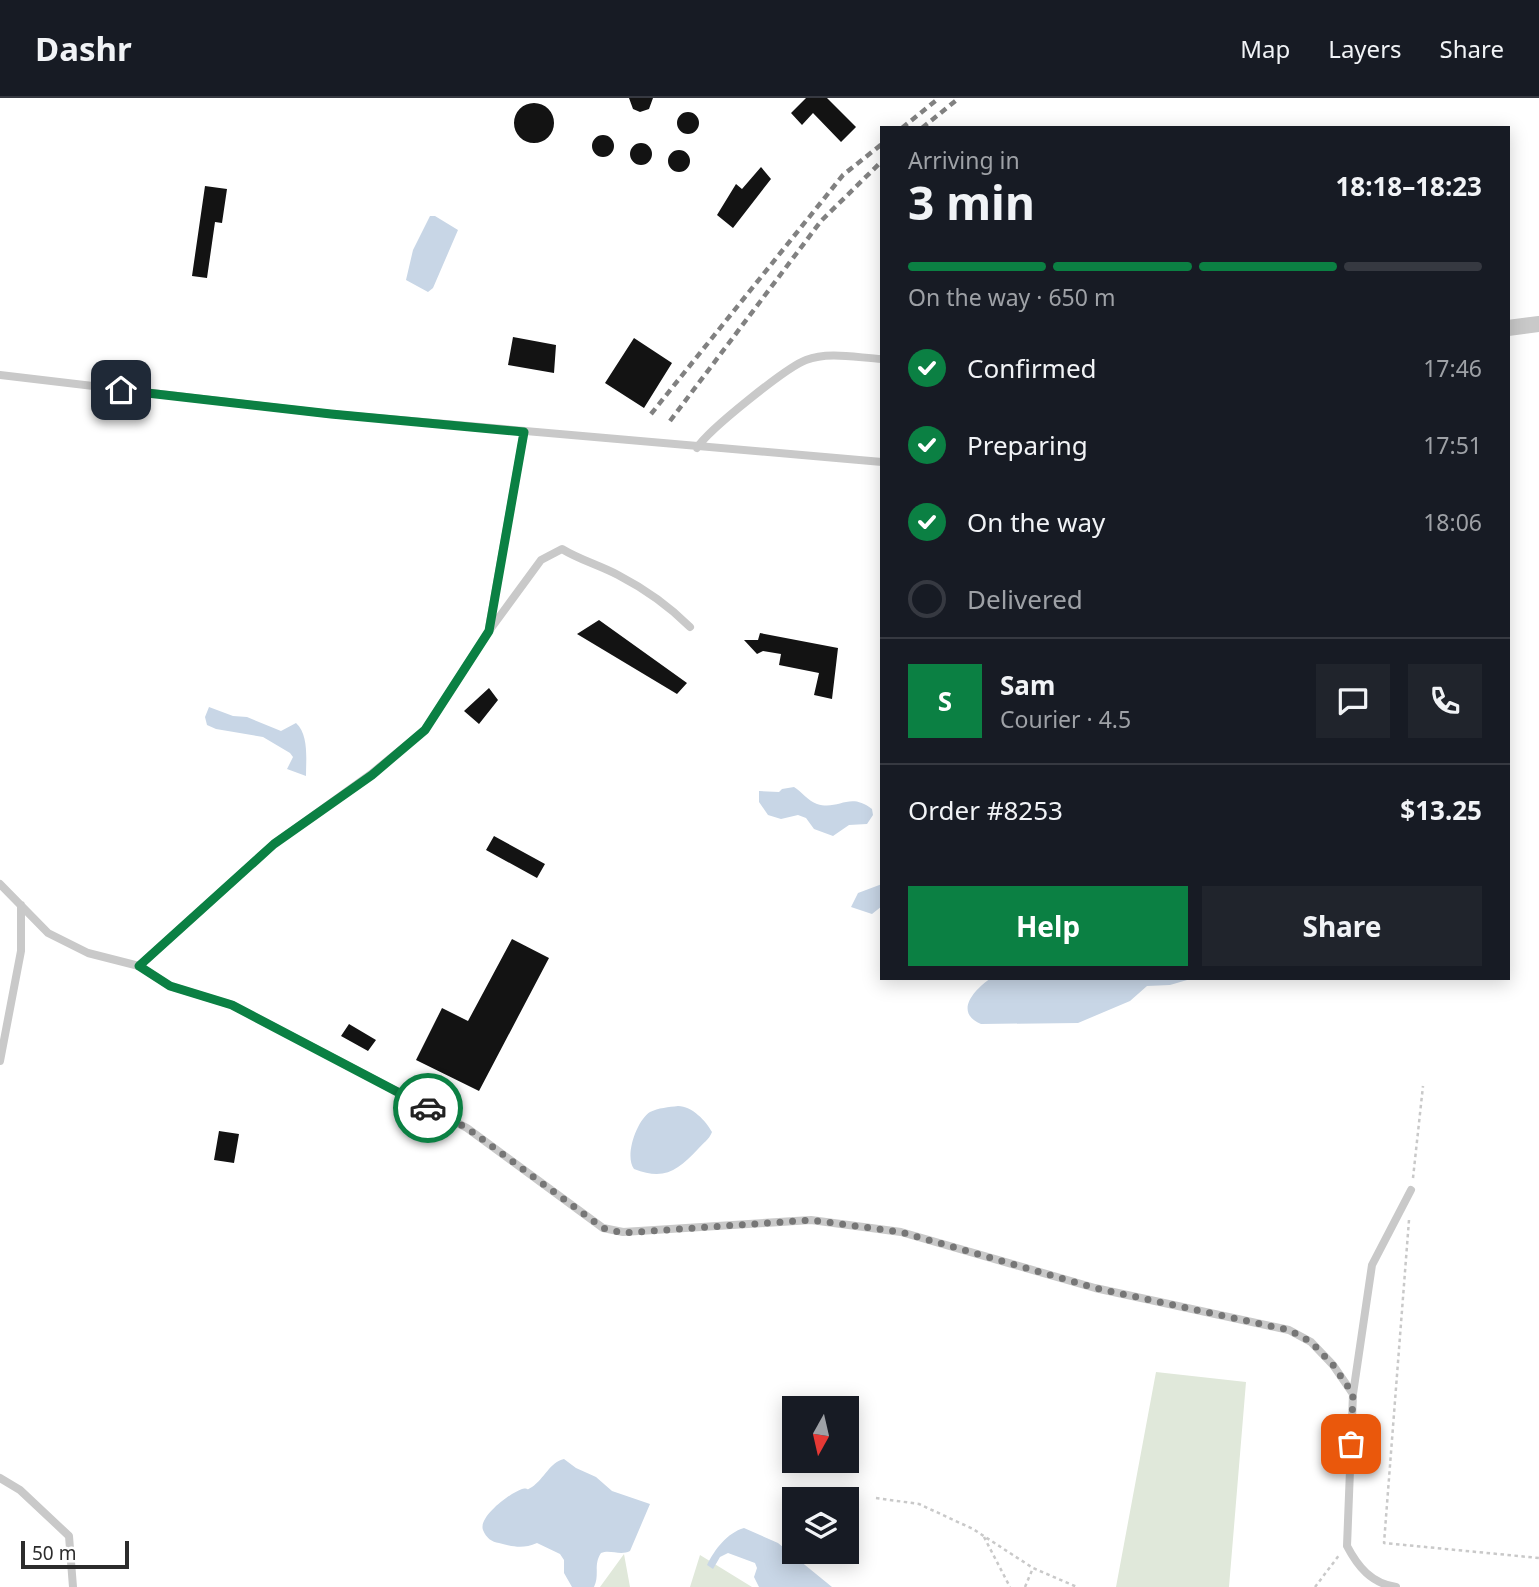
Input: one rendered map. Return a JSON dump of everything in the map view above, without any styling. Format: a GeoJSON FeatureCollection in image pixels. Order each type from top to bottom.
{"type":"FeatureCollection","features":[{"type":"Feature","properties":{"kind":"street"},"geometry":{"type":"LineString","coordinates":[[1510,328],[1539,324]]}},
{"type":"Feature","properties":{"kind":"lane"},"geometry":{"type":"LineString","coordinates":[[697,448],[703,437],[727,417],[806,360],[830,356],[880,359]]}},
{"type":"Feature","properties":{"kind":"lane"},"geometry":{"type":"LineString","coordinates":[[0,375],[331,414],[880,462]]}},
{"type":"Feature","properties":{"kind":"lane"},"geometry":{"type":"LineString","coordinates":[[489,631],[524,432]]}},
{"type":"Feature","properties":{"kind":"lane"},"geometry":{"type":"LineString","coordinates":[[139,966],[274,844],[372,775],[425,730],[489,631],[541,560],[562,549],[578,559],[617,574],[664,601],[690,626]]}},
{"type":"Feature","properties":{"kind":"lane"},"geometry":{"type":"LineString","coordinates":[[0,884],[48,933],[88,953],[139,966],[170,986],[232,1005],[467,1128],[603,1228],[623,1233],[811,1220],[901,1232],[1095,1288],[1289,1330],[1311,1342],[1333,1365],[1353,1394]]}},
{"type":"Feature","properties":{"kind":"lane"},"geometry":{"type":"LineString","coordinates":[[0,1061],[21,951],[21,905]]}},
{"type":"Feature","properties":{"kind":"lane"},"geometry":{"type":"LineString","coordinates":[[1396,1587],[1371,1578],[1357,1566],[1347,1546],[1353,1394],[1372,1265],[1411,1189]]}},
{"type":"Feature","properties":{"kind":"lane"},"geometry":{"type":"LineString","coordinates":[[0,1478],[20,1490],[69,1535],[73,1587]]}},
{"type":"Feature","properties":{"kind":"path"},"geometry":{"type":"LineString","coordinates":[[1411,1189],[1423,1086]]}},
{"type":"Feature","properties":{"kind":"path"},"geometry":{"type":"LineString","coordinates":[[1409,1217],[1384,1543],[1539,1558]]}},
{"type":"Feature","properties":{"kind":"path"},"geometry":{"type":"LineString","coordinates":[[876,1498],[919,1504],[984,1536],[1034,1568],[1077,1587]]}},
{"type":"Feature","properties":{"kind":"path"},"geometry":{"type":"LineString","coordinates":[[984,1536],[1010,1587]]}},
{"type":"Feature","properties":{"kind":"path"},"geometry":{"type":"LineString","coordinates":[[1315,1587],[1347,1546]]}},
{"type":"Feature","properties":{"kind":"path"},"geometry":{"type":"LineString","coordinates":[[1025,1587],[1034,1568]]}},
{"type":"Feature","properties":{"kind":"shaded area"},"geometry":{"type":"Polygon","coordinates":[[[1156,1372],[1246,1382],[1229,1587],[1116,1587],[1156,1372]]]}},
{"type":"Feature","properties":{"kind":"shaded area"},"geometry":{"type":"Polygon","coordinates":[[[624,1554],[630,1587],[600,1587],[624,1554]]]}},
{"type":"Feature","properties":{"kind":"shaded area"},"geometry":{"type":"Polygon","coordinates":[[[700,1555],[752,1587],[690,1587],[700,1555]]]}},
{"type":"Feature","properties":{"kind":"water"},"geometry":{"type":"Polygon","coordinates":[[[430,216],[435,216],[458,230],[433,288],[428,292],[406,280],[413,250],[430,216]]]}},
{"type":"Feature","properties":{"kind":"water"},"geometry":{"type":"Polygon","coordinates":[[[209,707],[233,716],[247,717],[281,731],[296,723],[305,741],[306,776],[287,769],[293,757],[290,753],[263,737],[207,725],[205,717],[209,707]]]}},
{"type":"Feature","properties":{"kind":"water"},"geometry":{"type":"Polygon","coordinates":[[[794,787],[817,804],[857,802],[872,809],[873,815],[867,824],[849,825],[833,836],[814,829],[806,818],[798,815],[781,819],[768,815],[759,802],[759,791],[779,792],[794,787]]]}},
{"type":"Feature","properties":{"kind":"water"},"geometry":{"type":"Polygon","coordinates":[[[880,885],[880,908],[872,914],[851,907],[858,893],[880,885]]]}},
{"type":"Feature","properties":{"kind":"water"},"geometry":{"type":"Polygon","coordinates":[[[989,980],[1187,980],[1170,985],[1147,986],[1130,1001],[1078,1023],[981,1024],[968,1013],[973,994],[989,980]]]}},
{"type":"Feature","properties":{"kind":"water"},"geometry":{"type":"Polygon","coordinates":[[[678,1106],[693,1111],[702,1119],[712,1132],[709,1137],[684,1163],[670,1171],[654,1174],[634,1169],[630,1156],[631,1147],[645,1116],[650,1112],[678,1106]]]}},
{"type":"Feature","properties":{"kind":"water"},"geometry":{"type":"Polygon","coordinates":[[[564,1459],[596,1477],[612,1491],[650,1504],[630,1551],[601,1553],[597,1562],[594,1587],[572,1587],[564,1573],[564,1560],[560,1554],[537,1543],[518,1547],[492,1541],[483,1530],[485,1519],[496,1506],[517,1491],[532,1487],[555,1464],[564,1459]]]}},
{"type":"Feature","properties":{"kind":"water"},"geometry":{"type":"Polygon","coordinates":[[[744,1528],[778,1543],[782,1546],[782,1564],[804,1564],[832,1587],[759,1587],[754,1577],[757,1568],[755,1563],[728,1553],[720,1557],[713,1569],[707,1565],[722,1542],[744,1528]]]}},
{"type":"Feature","properties":{"kind":"building"},"geometry":{"type":"Polygon","coordinates":[[[629,98],[653,98],[649,109],[640,112],[633,109],[629,98]]]}},
{"type":"Feature","properties":{"kind":"building"},"geometry":{"type":"Polygon","coordinates":[[[806,98],[827,98],[856,127],[841,142],[813,113],[802,125],[791,113],[806,98]]]}},
{"type":"Feature","properties":{"kind":"building"},"geometry":{"type":"Polygon","coordinates":[[[534,103],[548,109],[554,123],[548,137],[534,143],[520,137],[514,123],[520,109],[534,103]]]}},
{"type":"Feature","properties":{"kind":"building"},"geometry":{"type":"Polygon","coordinates":[[[688,112],[696,115],[699,123],[696,131],[688,134],[680,131],[677,123],[680,115],[688,112]]]}},
{"type":"Feature","properties":{"kind":"building"},"geometry":{"type":"Polygon","coordinates":[[[603,135],[611,138],[614,146],[611,154],[603,157],[595,154],[592,146],[595,138],[603,135]]]}},
{"type":"Feature","properties":{"kind":"building"},"geometry":{"type":"Polygon","coordinates":[[[641,143],[649,146],[652,154],[649,162],[641,165],[633,162],[630,154],[633,146],[641,143]]]}},
{"type":"Feature","properties":{"kind":"building"},"geometry":{"type":"Polygon","coordinates":[[[679,150],[687,153],[690,161],[687,169],[679,172],[671,169],[668,161],[671,153],[679,150]]]}},
{"type":"Feature","properties":{"kind":"building"},"geometry":{"type":"Polygon","coordinates":[[[761,167],[771,179],[733,228],[717,215],[736,184],[742,189],[761,167]]]}},
{"type":"Feature","properties":{"kind":"building"},"geometry":{"type":"Polygon","coordinates":[[[205,186],[227,189],[222,223],[215,222],[207,278],[192,276],[205,186]]]}},
{"type":"Feature","properties":{"kind":"building"},"geometry":{"type":"Polygon","coordinates":[[[513,337],[556,345],[554,373],[508,365],[513,337]]]}},
{"type":"Feature","properties":{"kind":"building"},"geometry":{"type":"Polygon","coordinates":[[[634,338],[672,363],[644,408],[605,383],[634,338]]]}},
{"type":"Feature","properties":{"kind":"building"},"geometry":{"type":"Polygon","coordinates":[[[599,620],[687,683],[677,694],[577,634],[599,620]]]}},
{"type":"Feature","properties":{"kind":"building"},"geometry":{"type":"Polygon","coordinates":[[[760,633],[838,648],[832,699],[814,695],[819,673],[779,665],[781,654],[763,651],[757,654],[744,640],[758,640],[760,633]]]}},
{"type":"Feature","properties":{"kind":"building"},"geometry":{"type":"Polygon","coordinates":[[[489,688],[498,700],[479,724],[464,711],[489,688]]]}},
{"type":"Feature","properties":{"kind":"building"},"geometry":{"type":"Polygon","coordinates":[[[494,836],[545,864],[537,878],[486,850],[494,836]]]}},
{"type":"Feature","properties":{"kind":"building"},"geometry":{"type":"Polygon","coordinates":[[[512,939],[549,958],[479,1091],[416,1060],[442,1008],[468,1021],[512,939]]]}},
{"type":"Feature","properties":{"kind":"building"},"geometry":{"type":"Polygon","coordinates":[[[349,1024],[376,1040],[368,1051],[341,1036],[349,1024]]]}},
{"type":"Feature","properties":{"kind":"building"},"geometry":{"type":"Polygon","coordinates":[[[219,1131],[239,1134],[234,1163],[214,1160],[219,1131]]]}},
{"type":"Feature","properties":{"kind":"railway"},"geometry":{"type":"LineString","coordinates":[[904,126],[939,98]]}},
{"type":"Feature","properties":{"kind":"railway"},"geometry":{"type":"LineString","coordinates":[[924,126],[959,98]]}},
{"type":"Feature","properties":{"kind":"railway"},"geometry":{"type":"LineString","coordinates":[[651,414],[843,175],[880,146]]}},
{"type":"Feature","properties":{"kind":"railway"},"geometry":{"type":"LineString","coordinates":[[670,421],[821,221],[880,163]]}},
{"type":"Feature","properties":{"kind":"way so far"},"geometry":{"type":"LineString","coordinates":[[428,1108],[467,1128],[603,1228],[623,1233],[811,1220],[901,1232],[1095,1288],[1289,1330],[1311,1342],[1333,1365],[1353,1394],[1351,1444]]}},
{"type":"Feature","properties":{"kind":"route"},"geometry":{"type":"LineString","coordinates":[[121,390],[331,414],[524,432],[489,631],[425,730],[372,775],[274,844],[139,966],[170,986],[232,1005],[428,1108]]}}]}
